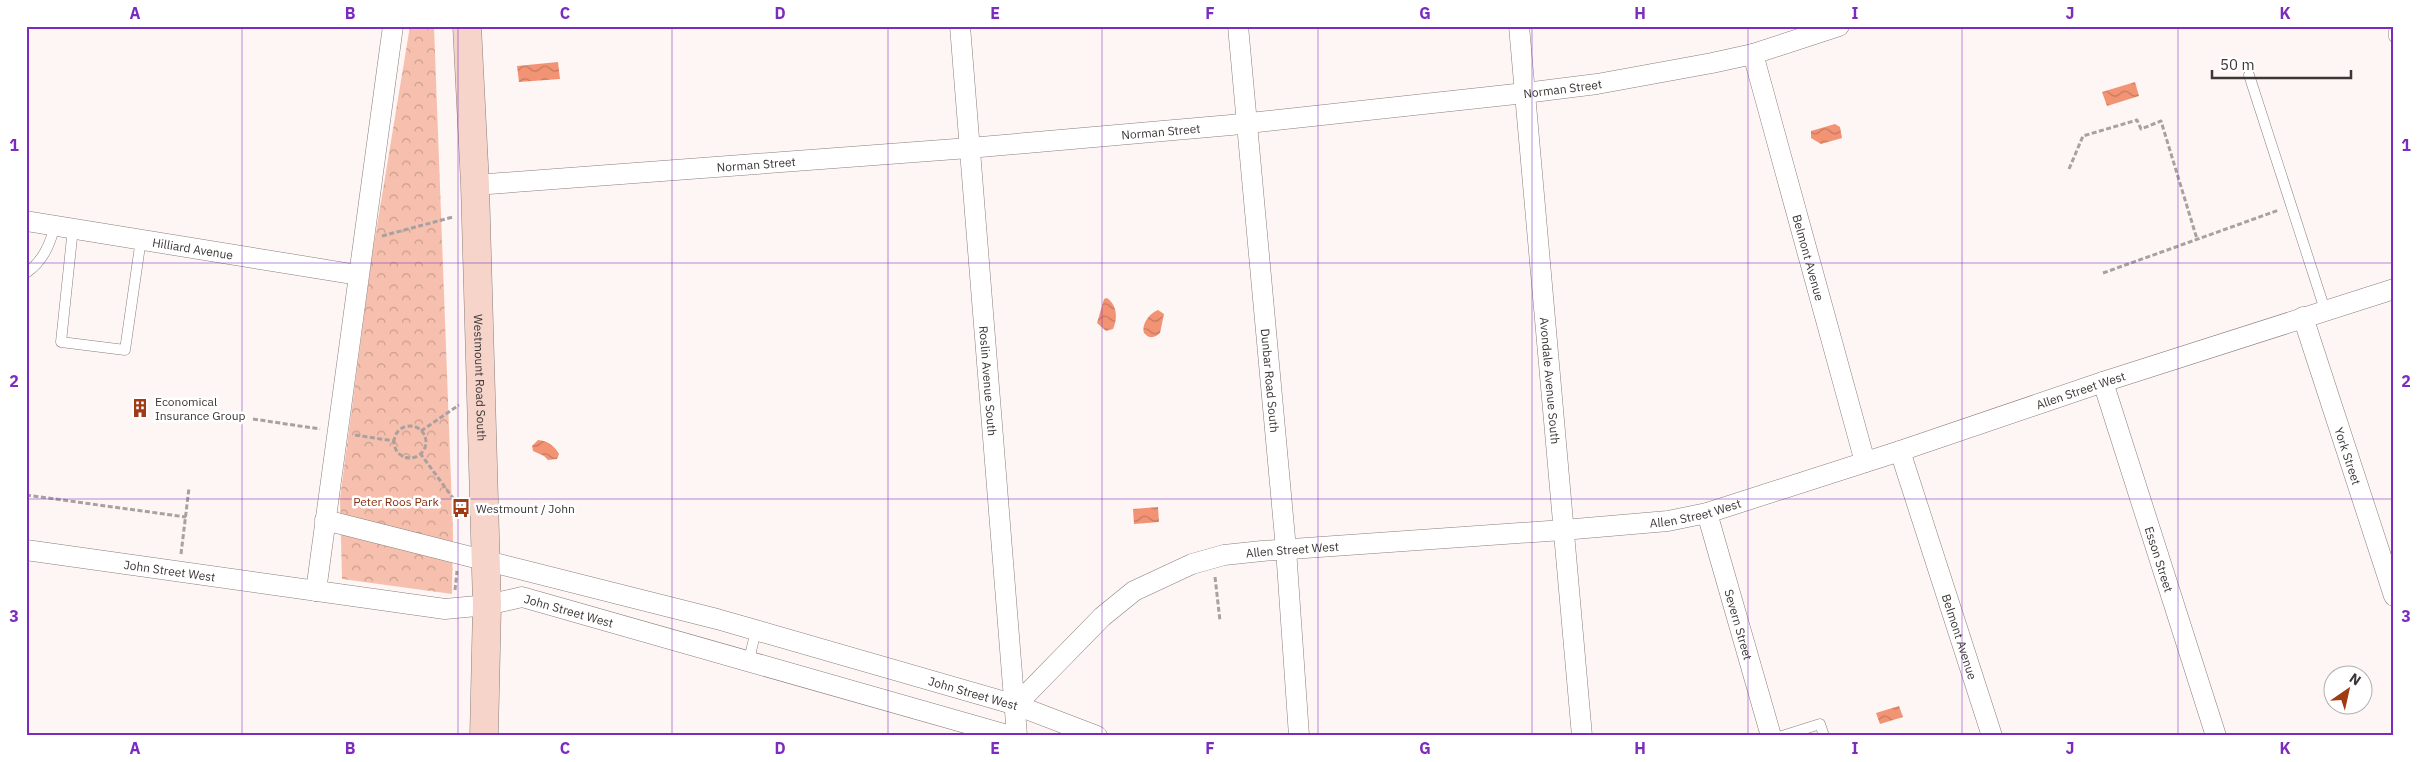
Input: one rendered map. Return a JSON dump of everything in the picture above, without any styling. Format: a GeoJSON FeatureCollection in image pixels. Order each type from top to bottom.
{"type":"FeatureCollection","features":[{"type":"Feature","properties":{"kind":"main road","name":"Westmount Road South"},"geometry":{"type":"LineString","coordinates":[[467,26],[476,198],[487,605],[484,733]]}},
{"type":"Feature","properties":{"kind":"street"},"geometry":{"type":"LineString","coordinates":[[316,591],[362,242],[393,26]]}},
{"type":"Feature","properties":{"kind":"street","name":"Roslin Avenue South"},"geometry":{"type":"LineString","coordinates":[[960,26],[1018,736]]}},
{"type":"Feature","properties":{"kind":"street","name":"Dunbar Road South"},"geometry":{"type":"LineString","coordinates":[[1238,26],[1286,549],[1299,736]]}},
{"type":"Feature","properties":{"kind":"street","name":"Avondale Avenue South"},"geometry":{"type":"LineString","coordinates":[[1519,26],[1582,736]]}},
{"type":"Feature","properties":{"kind":"street","name":"Norman Street"},"geometry":{"type":"LineString","coordinates":[[476,198],[970,148],[1246,124],[1525,93],[1607,82],[1753,54],[1839,26]]}},
{"type":"Feature","properties":{"kind":"street","name":"Belmont Avenue"},"geometry":{"type":"LineString","coordinates":[[1753,54],[1865,462]]}},
{"type":"Feature","properties":{"kind":"street","name":"Hilliard Avenue"},"geometry":{"type":"LineString","coordinates":[[26,222],[64,226],[358,275]]}},
{"type":"Feature","properties":{"kind":"street","name":"Allen Street West"},"geometry":{"type":"LineString","coordinates":[[1016,705],[1059,664],[1102,617],[1134,592],[1163,576],[1213,558],[1224,555],[1286,549],[1668,521],[1707,513],[1900,451],[2102,382],[2394,289]]}},
{"type":"Feature","properties":{"kind":"street","name":"York Street"},"geometry":{"type":"LineString","coordinates":[[2303,317],[2394,596]]}},
{"type":"Feature","properties":{"kind":"street","name":"Esson Street"},"geometry":{"type":"LineString","coordinates":[[2102,382],[2216,736]]}},
{"type":"Feature","properties":{"kind":"street","name":"Belmont Avenue"},"geometry":{"type":"LineString","coordinates":[[1900,451],[1992,736]]}},
{"type":"Feature","properties":{"kind":"street","name":"Severn Street"},"geometry":{"type":"LineString","coordinates":[[1707,513],[1771,736]]}},
{"type":"Feature","properties":{"kind":"street","name":"John Street West"},"geometry":{"type":"LineString","coordinates":[[325,520],[756,630],[1016,705],[1097,736]]}},
{"type":"Feature","properties":{"kind":"street","name":"John Street West"},"geometry":{"type":"LineString","coordinates":[[26,550],[445,609],[487,605],[522,597],[1011,736]]}},
{"type":"Feature","properties":{"kind":"lane"},"geometry":{"type":"LineString","coordinates":[[2394,31],[2394,37]]}},
{"type":"Feature","properties":{"kind":"lane"},"geometry":{"type":"LineString","coordinates":[[2249,75],[2325,310]]}},
{"type":"Feature","properties":{"kind":"lane"},"geometry":{"type":"LineString","coordinates":[[64,226],[61,342],[125,350],[141,239]]}},
{"type":"Feature","properties":{"kind":"lane"},"geometry":{"type":"LineString","coordinates":[[26,273],[39,262],[51,241],[64,226]]}},
{"type":"Feature","properties":{"kind":"lane"},"geometry":{"type":"LineString","coordinates":[[749,660],[756,630]]}},
{"type":"Feature","properties":{"kind":"lane"},"geometry":{"type":"LineString","coordinates":[[1782,736],[1820,724],[1824,736]]}},
{"type":"Feature","properties":{"kind":"path"},"geometry":{"type":"LineString","coordinates":[[2069,169],[2083,136],[2137,120],[2141,129],[2161,121],[2197,239]]}},
{"type":"Feature","properties":{"kind":"path"},"geometry":{"type":"LineString","coordinates":[[362,242],[476,198]]}},
{"type":"Feature","properties":{"kind":"path"},"geometry":{"type":"LineString","coordinates":[[2103,273],[2291,206]]}},
{"type":"Feature","properties":{"kind":"path"},"geometry":{"type":"LineString","coordinates":[[421,431],[459,404],[481,404]]}},
{"type":"Feature","properties":{"kind":"path"},"geometry":{"type":"LineString","coordinates":[[252,419],[326,430]]}},
{"type":"Feature","properties":{"kind":"path"},"geometry":{"type":"LineString","coordinates":[[411,426],[421,431],[426,443],[420,453],[409,458],[401,455],[396,449],[394,441],[396,433],[403,428],[411,426]]}},
{"type":"Feature","properties":{"kind":"path"},"geometry":{"type":"LineString","coordinates":[[348,434],[394,441]]}},
{"type":"Feature","properties":{"kind":"path"},"geometry":{"type":"LineString","coordinates":[[420,453],[458,505],[484,506]]}},
{"type":"Feature","properties":{"kind":"path"},"geometry":{"type":"LineString","coordinates":[[179,572],[189,488]]}},
{"type":"Feature","properties":{"kind":"path"},"geometry":{"type":"LineString","coordinates":[[26,495],[186,517]]}},
{"type":"Feature","properties":{"kind":"path"},"geometry":{"type":"LineString","coordinates":[[1213,558],[1220,621]]}},
{"type":"Feature","properties":{"kind":"path"},"geometry":{"type":"LineString","coordinates":[[455,594],[457,570]]}},
{"type":"Feature","properties":{"kind":"green space","name":"Peter Roos Park"},"geometry":{"type":"Polygon","coordinates":[[[410,26],[434,26],[453,534],[452,594],[342,579],[340,498],[372,256],[410,26]]]}},
{"type":"Feature","properties":{"kind":"water"},"geometry":{"type":"Polygon","coordinates":[[[558,62],[560,79],[519,82],[517,66],[558,62]]]}},
{"type":"Feature","properties":{"kind":"water"},"geometry":{"type":"Polygon","coordinates":[[[2135,82],[2139,96],[2107,106],[2102,92],[2135,82]]]}},
{"type":"Feature","properties":{"kind":"water"},"geometry":{"type":"Polygon","coordinates":[[[1835,124],[1840,127],[1842,138],[1821,144],[1811,138],[1811,131],[1835,124]]]}},
{"type":"Feature","properties":{"kind":"water"},"geometry":{"type":"Polygon","coordinates":[[[1107,298],[1115,308],[1116,320],[1113,329],[1106,331],[1097,323],[1104,299],[1107,298]]]}},
{"type":"Feature","properties":{"kind":"water"},"geometry":{"type":"Polygon","coordinates":[[[1158,310],[1164,314],[1160,333],[1150,337],[1144,333],[1144,326],[1149,316],[1158,310]]]}},
{"type":"Feature","properties":{"kind":"water"},"geometry":{"type":"Polygon","coordinates":[[[538,440],[547,442],[555,448],[559,454],[557,459],[548,460],[533,451],[532,446],[538,440]]]}},
{"type":"Feature","properties":{"kind":"water"},"geometry":{"type":"Polygon","coordinates":[[[1158,507],[1159,522],[1134,524],[1133,509],[1158,507]]]}},
{"type":"Feature","properties":{"kind":"water"},"geometry":{"type":"Polygon","coordinates":[[[1899,706],[1903,717],[1880,724],[1876,713],[1899,706]]]}},
{"type":"Feature","properties":{"kind":"place","name":"Economical Insurance Group"},"geometry":{"type":"Point","coordinates":[140,408]}},
{"type":"Feature","properties":{"kind":"place","name":"Westmount / John"},"geometry":{"type":"Point","coordinates":[461,508]}}]}
